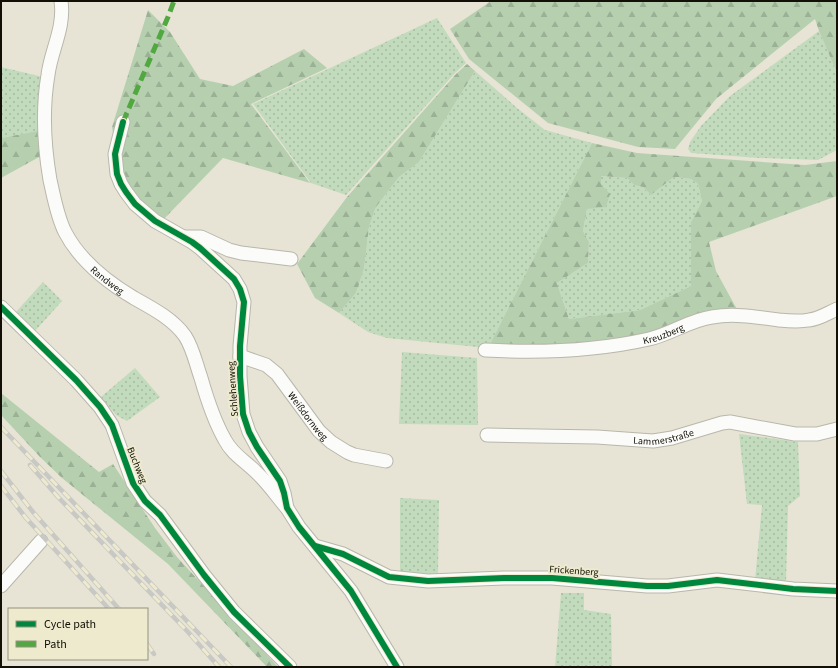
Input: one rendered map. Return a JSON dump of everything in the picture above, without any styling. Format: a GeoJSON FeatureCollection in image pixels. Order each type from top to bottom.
{"type":"FeatureCollection","features":[{"type":"Feature","properties":{"kind":"street","name":"Randweg"},"geometry":{"type":"LineString","coordinates":[[61,1],[58,40],[47,75],[44,140],[51,182],[58,212],[65,232],[88,264],[101,275],[166,318],[184,334],[192,349],[208,400],[225,440],[233,451],[257,472],[287,508]]}},
{"type":"Feature","properties":{"kind":"street","name":"Schlehenweg"},"geometry":{"type":"LineString","coordinates":[[123,122],[115,154],[117,174],[121,184],[135,204],[143,212],[155,221],[183,236],[200,248],[234,279],[240,289],[244,302],[240,356],[242,408],[245,421],[253,440],[280,481],[287,508],[299,527],[351,591],[397,667]]}},
{"type":"Feature","properties":{"kind":"street","name":"Schlehenweg"},"geometry":{"type":"LineString","coordinates":[[183,236],[201,238],[240,253],[291,259]]}},
{"type":"Feature","properties":{"kind":"street","name":"Buchweg"},"geometry":{"type":"LineString","coordinates":[[1,307],[76,380],[100,407],[112,425],[133,483],[144,501],[160,515],[204,575],[234,612],[290,667]]}},
{"type":"Feature","properties":{"kind":"street","name":"Kreuzberg"},"geometry":{"type":"LineString","coordinates":[[485,350],[534,352],[581,349],[649,339],[668,333],[693,322],[712,317],[744,316],[804,321],[821,317],[837,309]]}},
{"type":"Feature","properties":{"kind":"street","name":"Weißdornweg"},"geometry":{"type":"LineString","coordinates":[[240,356],[266,365],[278,374],[316,427],[331,442],[346,452],[354,455],[386,460]]}},
{"type":"Feature","properties":{"kind":"street","name":"Lammerstraße"},"geometry":{"type":"LineString","coordinates":[[487,435],[597,437],[653,441],[672,438],[730,422],[795,434],[817,434],[837,429]]}},
{"type":"Feature","properties":{"kind":"street"},"geometry":{"type":"LineString","coordinates":[[1,586],[41,541]]}},
{"type":"Feature","properties":{"kind":"street","name":"Frickenberg"},"geometry":{"type":"LineString","coordinates":[[315,546],[343,554],[389,577],[428,581],[552,578],[632,585],[668,586],[717,580],[793,589],[837,591]]}},
{"type":"Feature","properties":{"kind":"green space"},"geometry":{"type":"Polygon","coordinates":[[[491,1],[837,1],[837,73],[815,19],[716,99],[675,149],[638,147],[548,123],[469,59],[450,29],[491,1]]]}},
{"type":"Feature","properties":{"kind":"green space"},"geometry":{"type":"Polygon","coordinates":[[[148,10],[170,32],[200,79],[233,86],[304,49],[327,68],[251,104],[310,183],[223,158],[161,222],[132,198],[121,175],[112,127],[148,10]]]}},
{"type":"Feature","properties":{"kind":"green space"},"geometry":{"type":"Polygon","coordinates":[[[437,18],[466,63],[455,73],[346,195],[311,183],[253,104],[437,18]]]}},
{"type":"Feature","properties":{"kind":"green space"},"geometry":{"type":"Polygon","coordinates":[[[819,31],[837,73],[837,150],[818,160],[759,158],[691,153],[688,149],[690,142],[701,126],[730,96],[819,31]]]}},
{"type":"Feature","properties":{"kind":"green space"},"geometry":{"type":"Polygon","coordinates":[[[467,64],[475,71],[419,162],[399,177],[376,207],[369,227],[364,269],[356,293],[339,313],[315,298],[297,264],[347,197],[456,74],[467,64]]]}},
{"type":"Feature","properties":{"kind":"green space"},"geometry":{"type":"Polygon","coordinates":[[[1,67],[43,77],[42,130],[1,138],[1,67]]]}},
{"type":"Feature","properties":{"kind":"green space"},"geometry":{"type":"Polygon","coordinates":[[[475,71],[517,108],[545,130],[592,143],[488,348],[387,338],[368,332],[339,313],[356,293],[364,269],[369,227],[376,207],[399,177],[419,162],[475,71]]]}},
{"type":"Feature","properties":{"kind":"green space"},"geometry":{"type":"Polygon","coordinates":[[[42,130],[41,156],[1,178],[1,138],[42,130]]]}},
{"type":"Feature","properties":{"kind":"green space"},"geometry":{"type":"Polygon","coordinates":[[[592,143],[637,153],[805,165],[837,161],[837,196],[709,242],[716,271],[739,313],[658,335],[618,343],[488,348],[592,143]],[[601,176],[601,184],[610,194],[606,207],[587,209],[583,231],[589,242],[588,263],[557,283],[569,319],[640,310],[691,286],[691,222],[702,201],[698,184],[691,179],[674,177],[651,195],[643,187],[634,185],[627,178],[601,176]]]}},
{"type":"Feature","properties":{"kind":"green space"},"geometry":{"type":"Polygon","coordinates":[[[601,176],[627,178],[634,185],[643,187],[651,195],[674,177],[691,179],[698,184],[702,201],[691,222],[691,286],[640,310],[569,319],[557,283],[588,263],[589,242],[583,231],[587,209],[601,184],[601,176]]]}},
{"type":"Feature","properties":{"kind":"green space"},"geometry":{"type":"Polygon","coordinates":[[[43,282],[62,301],[35,331],[15,313],[43,282]]]}},
{"type":"Feature","properties":{"kind":"green space"},"geometry":{"type":"Polygon","coordinates":[[[402,352],[477,358],[478,425],[399,424],[402,352]]]}},
{"type":"Feature","properties":{"kind":"green space"},"geometry":{"type":"Polygon","coordinates":[[[135,368],[160,397],[127,421],[116,415],[101,397],[135,368]]]}},
{"type":"Feature","properties":{"kind":"green space"},"geometry":{"type":"Polygon","coordinates":[[[1,393],[99,472],[113,464],[155,528],[177,557],[278,667],[267,667],[168,564],[62,478],[40,457],[1,415],[1,393]]]}},
{"type":"Feature","properties":{"kind":"green space"},"geometry":{"type":"Polygon","coordinates":[[[739,434],[798,442],[800,496],[788,506],[786,583],[755,580],[762,505],[747,504],[739,434]]]}},
{"type":"Feature","properties":{"kind":"green space"},"geometry":{"type":"Polygon","coordinates":[[[400,498],[439,500],[438,574],[400,572],[400,498]]]}},
{"type":"Feature","properties":{"kind":"green space"},"geometry":{"type":"Polygon","coordinates":[[[561,593],[584,593],[584,610],[611,614],[612,667],[555,667],[561,593]]]}},
{"type":"Feature","properties":{"kind":"railway"},"geometry":{"type":"LineString","coordinates":[[1,427],[231,667]]}},
{"type":"Feature","properties":{"kind":"railway"},"geometry":{"type":"LineString","coordinates":[[30,465],[58,497],[188,632],[219,667]]}},
{"type":"Feature","properties":{"kind":"railway"},"geometry":{"type":"LineString","coordinates":[[1,471],[33,512],[118,608]]}},
{"type":"Feature","properties":{"kind":"railway"},"geometry":{"type":"LineString","coordinates":[[1,486],[26,518],[108,608]]}},
{"type":"Feature","properties":{"kind":"railway"},"geometry":{"type":"LineString","coordinates":[[148,645],[154,654]]}},
{"type":"Feature","properties":{"kind":"marked path"},"geometry":{"type":"LineString","coordinates":[[123,122],[174,1]]}},
{"type":"Feature","properties":{"kind":"cycle path"},"geometry":{"type":"LineString","coordinates":[[123,122],[115,154],[117,174],[121,184],[135,204],[155,221],[200,248],[234,279],[240,289],[244,302],[240,346],[240,376],[243,414],[249,432],[257,447],[280,481],[287,508],[299,527],[351,591],[397,667]]}},
{"type":"Feature","properties":{"kind":"cycle path"},"geometry":{"type":"LineString","coordinates":[[1,307],[76,380],[100,407],[112,425],[133,483],[145,501],[160,515],[204,575],[234,612],[290,667]]}},
{"type":"Feature","properties":{"kind":"cycle path"},"geometry":{"type":"LineString","coordinates":[[315,546],[343,554],[389,577],[428,581],[552,578],[647,586],[668,586],[717,580],[793,589],[837,591]]}}]}
